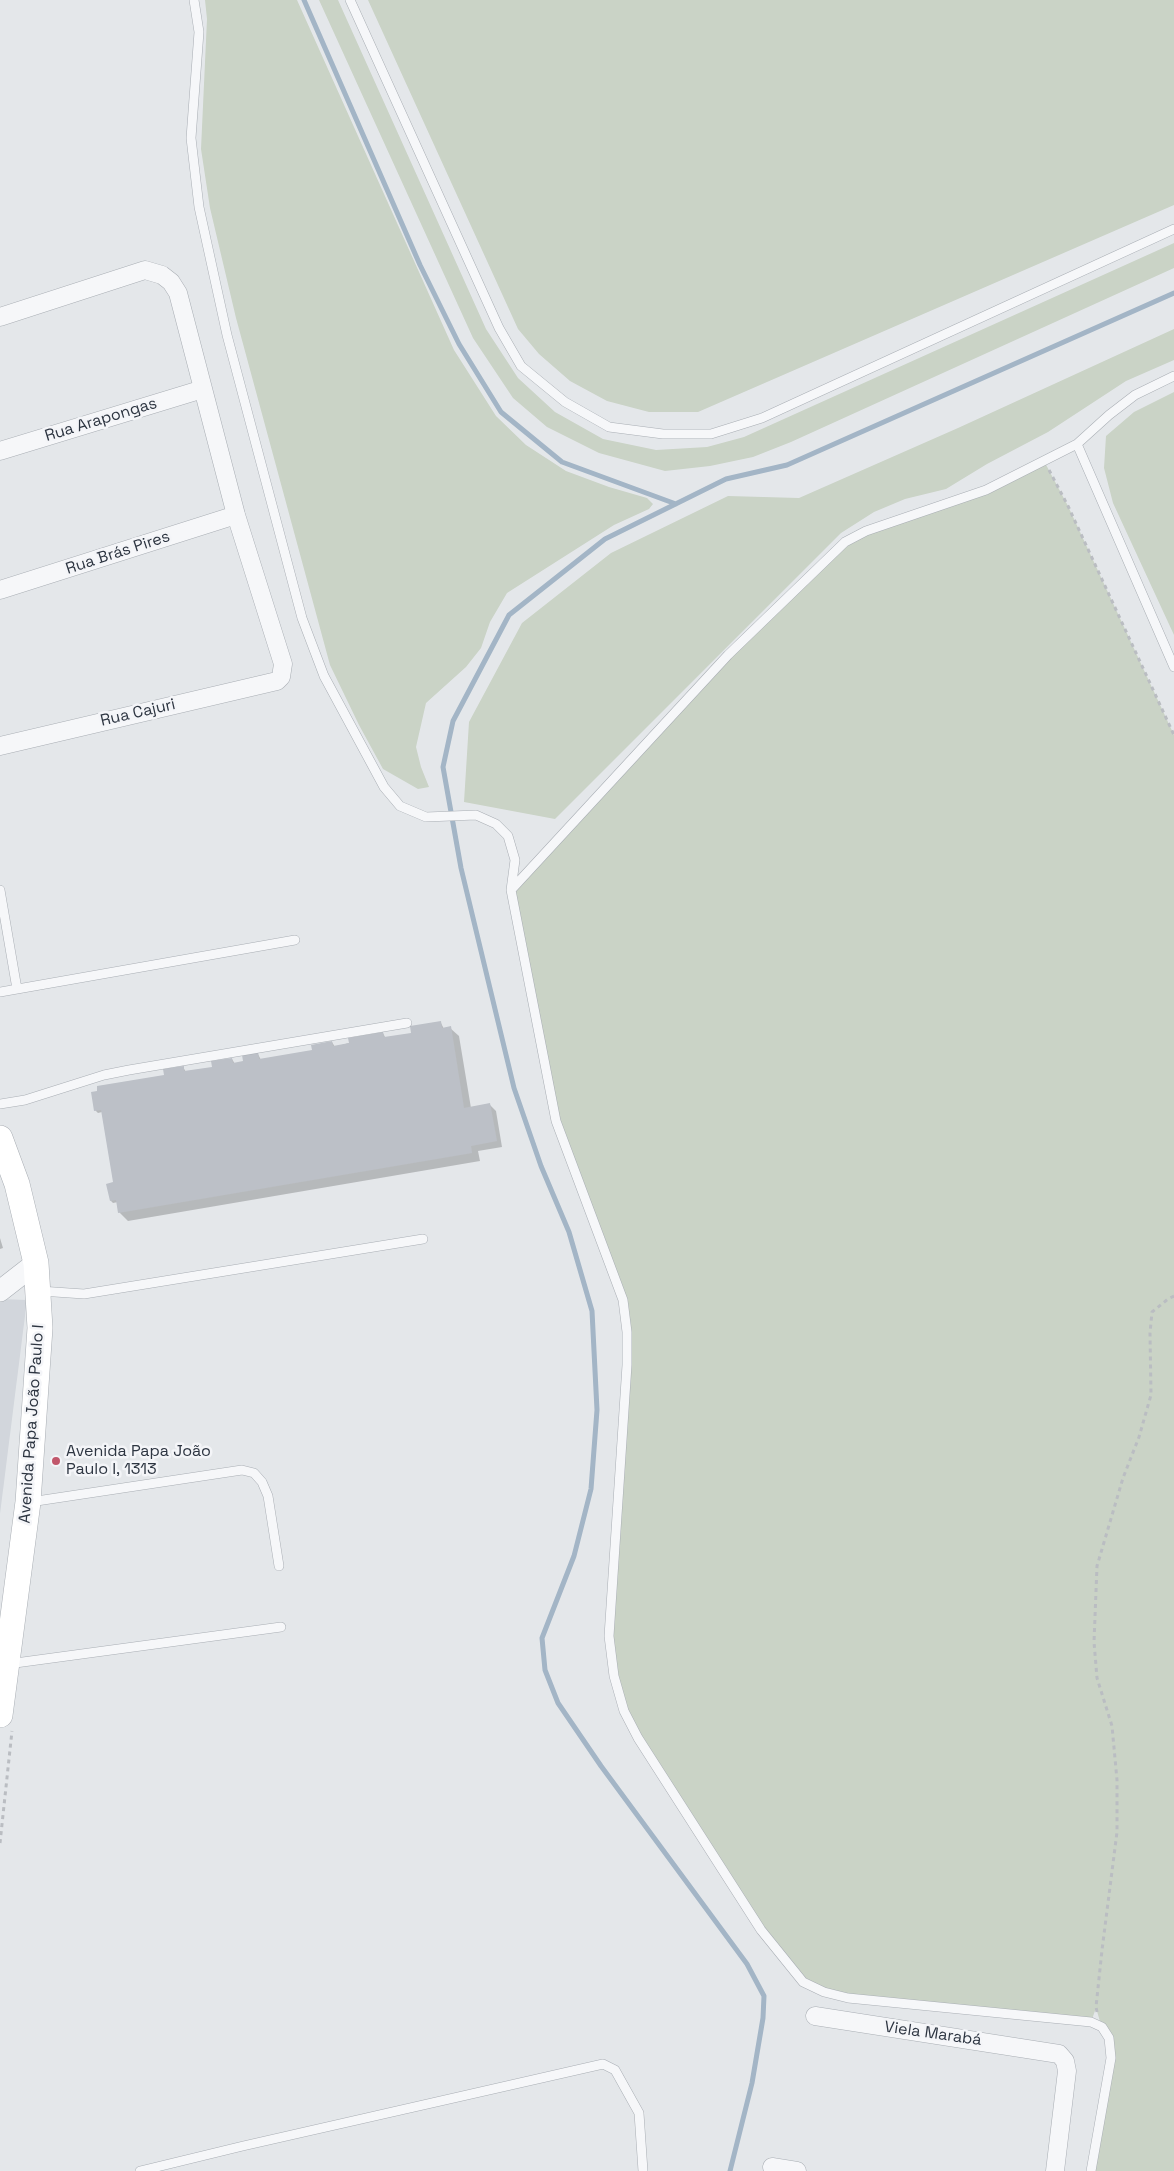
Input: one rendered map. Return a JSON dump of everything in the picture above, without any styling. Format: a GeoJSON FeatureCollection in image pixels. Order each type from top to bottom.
{"type":"FeatureCollection","features":[{"type":"Feature","properties":{"kind":"main road","name":"Avenida Papa João Paulo I"},"geometry":{"type":"LineString","coordinates":[[0,1138],[16,1184],[36,1263],[40,1328],[28,1502],[5,1664],[0,1715]]}},
{"type":"Feature","properties":{"kind":"street"},"geometry":{"type":"LineString","coordinates":[[0,317],[145,270],[162,275],[171,282],[178,293],[236,515]]}},
{"type":"Feature","properties":{"kind":"street","name":"Rua Arapongas"},"geometry":{"type":"LineString","coordinates":[[0,452],[203,389]]}},
{"type":"Feature","properties":{"kind":"street","name":"Rua Brás Pires"},"geometry":{"type":"LineString","coordinates":[[0,590],[236,515]]}},
{"type":"Feature","properties":{"kind":"street","name":"Rua Cajuri"},"geometry":{"type":"LineString","coordinates":[[0,746],[277,681],[281,676],[283,664],[236,515]]}},
{"type":"Feature","properties":{"kind":"street"},"geometry":{"type":"LineString","coordinates":[[1,1285],[36,1263]]}},
{"type":"Feature","properties":{"kind":"street","name":"Viela Marabá"},"geometry":{"type":"LineString","coordinates":[[815,2016],[1059,2054],[1065,2061],[1067,2071],[1055,2171]]}},
{"type":"Feature","properties":{"kind":"street"},"geometry":{"type":"LineString","coordinates":[[772,2167],[797,2171]]}},
{"type":"Feature","properties":{"kind":"lane"},"geometry":{"type":"LineString","coordinates":[[194,0],[199,32],[191,138],[199,208],[228,335],[302,618],[324,676],[384,787],[400,806],[426,817],[476,815],[496,824],[508,836],[516,860],[511,890],[556,1122],[622,1300],[627,1332],[628,1365],[609,1636],[614,1676],[624,1710],[638,1738],[761,1930],[803,1982],[824,1992],[848,1998],[1090,2022],[1102,2027],[1109,2038],[1111,2058],[1091,2171]]}},
{"type":"Feature","properties":{"kind":"lane"},"geometry":{"type":"LineString","coordinates":[[350,0],[499,328],[521,366],[565,402],[609,427],[663,434],[711,434],[762,418],[1174,229]]}},
{"type":"Feature","properties":{"kind":"lane"},"geometry":{"type":"LineString","coordinates":[[511,890],[728,655],[845,542],[866,531],[986,490],[1077,444],[1109,415],[1136,395],[1174,376]]}},
{"type":"Feature","properties":{"kind":"lane"},"geometry":{"type":"LineString","coordinates":[[1077,444],[1174,667]]}},
{"type":"Feature","properties":{"kind":"lane"},"geometry":{"type":"LineString","coordinates":[[0,890],[17,989]]}},
{"type":"Feature","properties":{"kind":"lane"},"geometry":{"type":"LineString","coordinates":[[0,992],[295,940]]}},
{"type":"Feature","properties":{"kind":"lane"},"geometry":{"type":"LineString","coordinates":[[0,1104],[25,1100],[129,1070],[407,1024]]}},
{"type":"Feature","properties":{"kind":"lane"},"geometry":{"type":"LineString","coordinates":[[39,1291],[84,1294],[423,1239]]}},
{"type":"Feature","properties":{"kind":"lane"},"geometry":{"type":"LineString","coordinates":[[28,1502],[242,1470],[254,1473],[262,1482],[268,1496],[279,1566]]}},
{"type":"Feature","properties":{"kind":"lane"},"geometry":{"type":"LineString","coordinates":[[5,1664],[281,1627]]}},
{"type":"Feature","properties":{"kind":"lane"},"geometry":{"type":"LineString","coordinates":[[140,2171],[603,2064],[616,2070],[639,2113],[643,2171]]}},
{"type":"Feature","properties":{"kind":"path"},"geometry":{"type":"LineString","coordinates":[[1044,460],[1068,506],[1174,735]]}},
{"type":"Feature","properties":{"kind":"path"},"geometry":{"type":"LineString","coordinates":[[1102,2027],[1096,2007],[1117,1832],[1117,1780],[1112,1726],[1097,1678],[1094,1642],[1097,1566],[1123,1478],[1139,1437],[1151,1395],[1150,1333],[1152,1312],[1174,1296]]}},
{"type":"Feature","properties":{"kind":"shaded area"},"geometry":{"type":"Polygon","coordinates":[[[205,0],[297,0],[454,350],[496,416],[526,445],[566,471],[609,487],[647,498],[653,504],[649,509],[614,525],[507,593],[490,622],[481,648],[466,667],[426,703],[416,747],[429,787],[418,789],[383,769],[330,665],[236,318],[210,208],[201,149],[207,19],[205,0]]]}},
{"type":"Feature","properties":{"kind":"shaded area"},"geometry":{"type":"Polygon","coordinates":[[[319,0],[338,0],[486,329],[518,378],[555,412],[603,439],[656,450],[707,447],[744,437],[1174,243],[1174,268],[791,442],[753,457],[710,466],[665,471],[599,453],[547,427],[513,398],[473,338],[319,0]]]}},
{"type":"Feature","properties":{"kind":"shaded area"},"geometry":{"type":"Polygon","coordinates":[[[368,0],[1174,0],[1174,205],[698,412],[649,412],[607,401],[570,381],[539,354],[518,329],[368,0]]]}},
{"type":"Feature","properties":{"kind":"shaded area"},"geometry":{"type":"Polygon","coordinates":[[[1174,329],[1174,360],[1126,381],[1048,432],[987,464],[946,489],[905,499],[874,512],[841,533],[555,819],[464,802],[469,722],[522,623],[611,553],[728,496],[799,498],[958,428],[1174,329]]]}},
{"type":"Feature","properties":{"kind":"shaded area"},"geometry":{"type":"Polygon","coordinates":[[[1174,392],[1174,635],[1113,503],[1104,468],[1106,436],[1134,412],[1174,392]]]}},
{"type":"Feature","properties":{"kind":"shaded area"},"geometry":{"type":"Polygon","coordinates":[[[1044,461],[1068,506],[1174,735],[1174,2171],[1091,2171],[1111,2058],[1096,2008],[1091,2022],[848,1998],[803,1982],[786,1963],[630,1721],[611,1655],[627,1365],[623,1300],[556,1121],[511,890],[728,655],[845,542],[986,490],[1044,461]]]}},
{"type":"Feature","properties":{"kind":"shaded area"},"geometry":{"type":"Polygon","coordinates":[[[0,1299],[27,1300],[0,1514],[0,1299]]]}},
{"type":"Feature","properties":{"kind":"building"},"geometry":{"type":"Polygon","coordinates":[[[441,1021],[442,1028],[451,1026],[464,1108],[490,1103],[497,1141],[471,1146],[472,1153],[118,1213],[116,1200],[110,1201],[106,1184],[113,1182],[101,1110],[94,1111],[91,1092],[97,1091],[97,1086],[164,1075],[163,1069],[184,1066],[184,1071],[212,1067],[211,1061],[232,1058],[233,1063],[243,1061],[242,1055],[258,1052],[259,1059],[312,1050],[311,1045],[332,1041],[333,1046],[349,1043],[348,1038],[383,1032],[384,1037],[411,1033],[410,1026],[441,1021]]]}},
{"type":"Feature","properties":{"kind":"waterway"},"geometry":{"type":"LineString","coordinates":[[304,0],[420,265],[459,344],[501,412],[562,462],[676,504]]}},
{"type":"Feature","properties":{"kind":"waterway"},"geometry":{"type":"LineString","coordinates":[[730,2171],[752,2083],[763,2018],[764,1996],[747,1964],[601,1766],[558,1703],[545,1670],[542,1638],[574,1556],[591,1489],[597,1410],[592,1311],[569,1232],[541,1166],[514,1088],[461,868],[443,767],[453,721],[509,615],[605,539],[726,479],[787,465],[1174,293]]}},
{"type":"Feature","properties":{"kind":"place","name":"Avenida Papa João Paulo I, 1313"},"geometry":{"type":"Point","coordinates":[56,1461]}}]}
